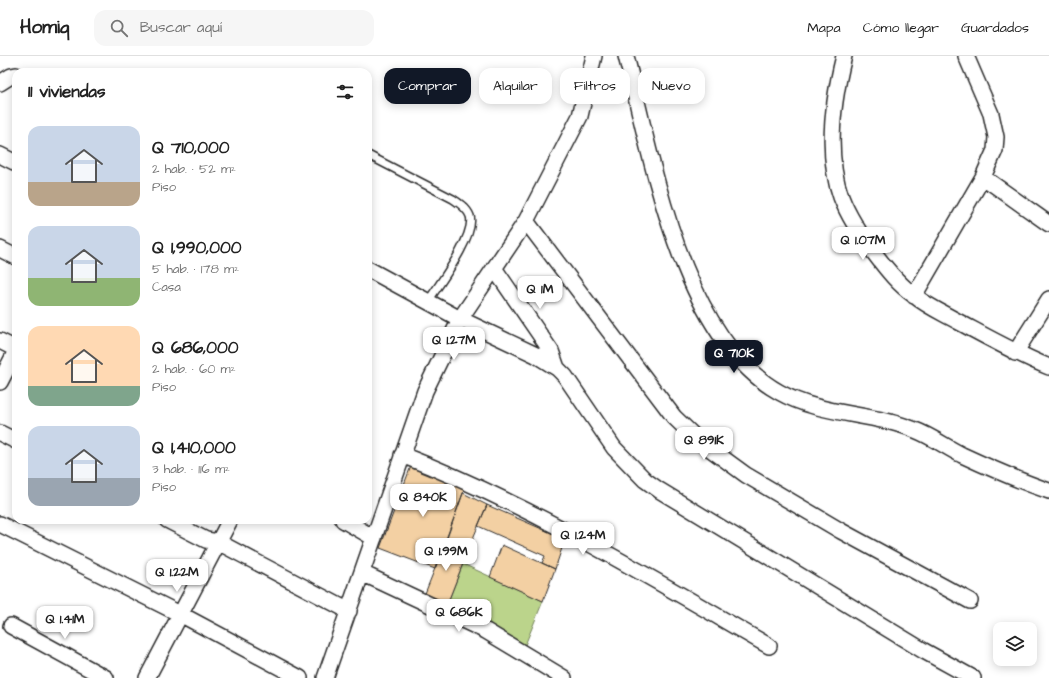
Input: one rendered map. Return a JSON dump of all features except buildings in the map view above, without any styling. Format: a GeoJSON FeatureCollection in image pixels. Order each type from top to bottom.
{"type":"FeatureCollection","features":[{"type":"Feature","properties":{"kind":"street"},"geometry":{"type":"LineString","coordinates":[[325,678],[425,391],[460,319],[526,221],[580,116],[588,89],[594,56]]}},
{"type":"Feature","properties":{"kind":"street"},"geometry":{"type":"LineString","coordinates":[[626,56],[660,191],[677,244],[710,320],[743,365],[763,382],[780,393],[796,400],[836,412],[895,423],[910,428],[962,455],[1049,491]]}},
{"type":"Feature","properties":{"kind":"street"},"geometry":{"type":"LineString","coordinates":[[844,56],[832,113],[836,175],[841,197],[853,222],[868,246],[898,281],[914,296],[1015,353],[1049,367]]}},
{"type":"Feature","properties":{"kind":"street"},"geometry":{"type":"LineString","coordinates":[[914,296],[983,177],[990,163],[996,137],[991,114],[966,56]]}},
{"type":"Feature","properties":{"kind":"street"},"geometry":{"type":"LineString","coordinates":[[0,83],[12,76]]}},
{"type":"Feature","properties":{"kind":"street"},"geometry":{"type":"LineString","coordinates":[[0,155],[12,161]]}},
{"type":"Feature","properties":{"kind":"street"},"geometry":{"type":"LineString","coordinates":[[983,177],[1049,224]]}},
{"type":"Feature","properties":{"kind":"street"},"geometry":{"type":"LineString","coordinates":[[526,221],[674,417],[698,440],[746,476],[841,531],[970,601]]}},
{"type":"Feature","properties":{"kind":"street"},"geometry":{"type":"LineString","coordinates":[[0,249],[12,255]]}},
{"type":"Feature","properties":{"kind":"street"},"geometry":{"type":"LineString","coordinates":[[494,268],[551,350],[557,368]]}},
{"type":"Feature","properties":{"kind":"street"},"geometry":{"type":"LineString","coordinates":[[372,271],[429,300],[460,319],[536,354],[557,368],[566,376],[614,448],[645,480],[659,490],[911,643],[973,678]]}},
{"type":"Feature","properties":{"kind":"street"},"geometry":{"type":"LineString","coordinates":[[1015,353],[1049,299]]}},
{"type":"Feature","properties":{"kind":"street"},"geometry":{"type":"LineString","coordinates":[[0,341],[12,348]]}},
{"type":"Feature","properties":{"kind":"street"},"geometry":{"type":"LineString","coordinates":[[0,382],[12,358]]}},
{"type":"Feature","properties":{"kind":"street"},"geometry":{"type":"LineString","coordinates":[[0,433],[12,440]]}},
{"type":"Feature","properties":{"kind":"street"},"geometry":{"type":"LineString","coordinates":[[402,455],[456,476],[506,499],[586,542],[769,646]]}},
{"type":"Feature","properties":{"kind":"street"},"geometry":{"type":"LineString","coordinates":[[0,524],[180,614],[300,678]]}},
{"type":"Feature","properties":{"kind":"street"},"geometry":{"type":"LineString","coordinates":[[175,524],[206,540],[218,542],[349,611]]}},
{"type":"Feature","properties":{"kind":"street"},"geometry":{"type":"LineString","coordinates":[[147,678],[228,524]]}},
{"type":"Feature","properties":{"kind":"street"},"geometry":{"type":"LineString","coordinates":[[350,524],[374,538]]}},
{"type":"Feature","properties":{"kind":"street"},"geometry":{"type":"LineString","coordinates":[[362,573],[486,631],[564,678]]}},
{"type":"Feature","properties":{"kind":"street"},"geometry":{"type":"LineString","coordinates":[[11,626],[106,678]]}},
{"type":"Feature","properties":{"kind":"lane"},"geometry":{"type":"LineString","coordinates":[[372,157],[453,199],[464,206],[470,215],[471,225],[467,238],[429,300]]}},
{"type":"Feature","properties":{"kind":"green space"},"geometry":{"type":"Polygon","coordinates":[[[463,564],[543,601],[525,645],[446,607],[463,564]]]}}]}
